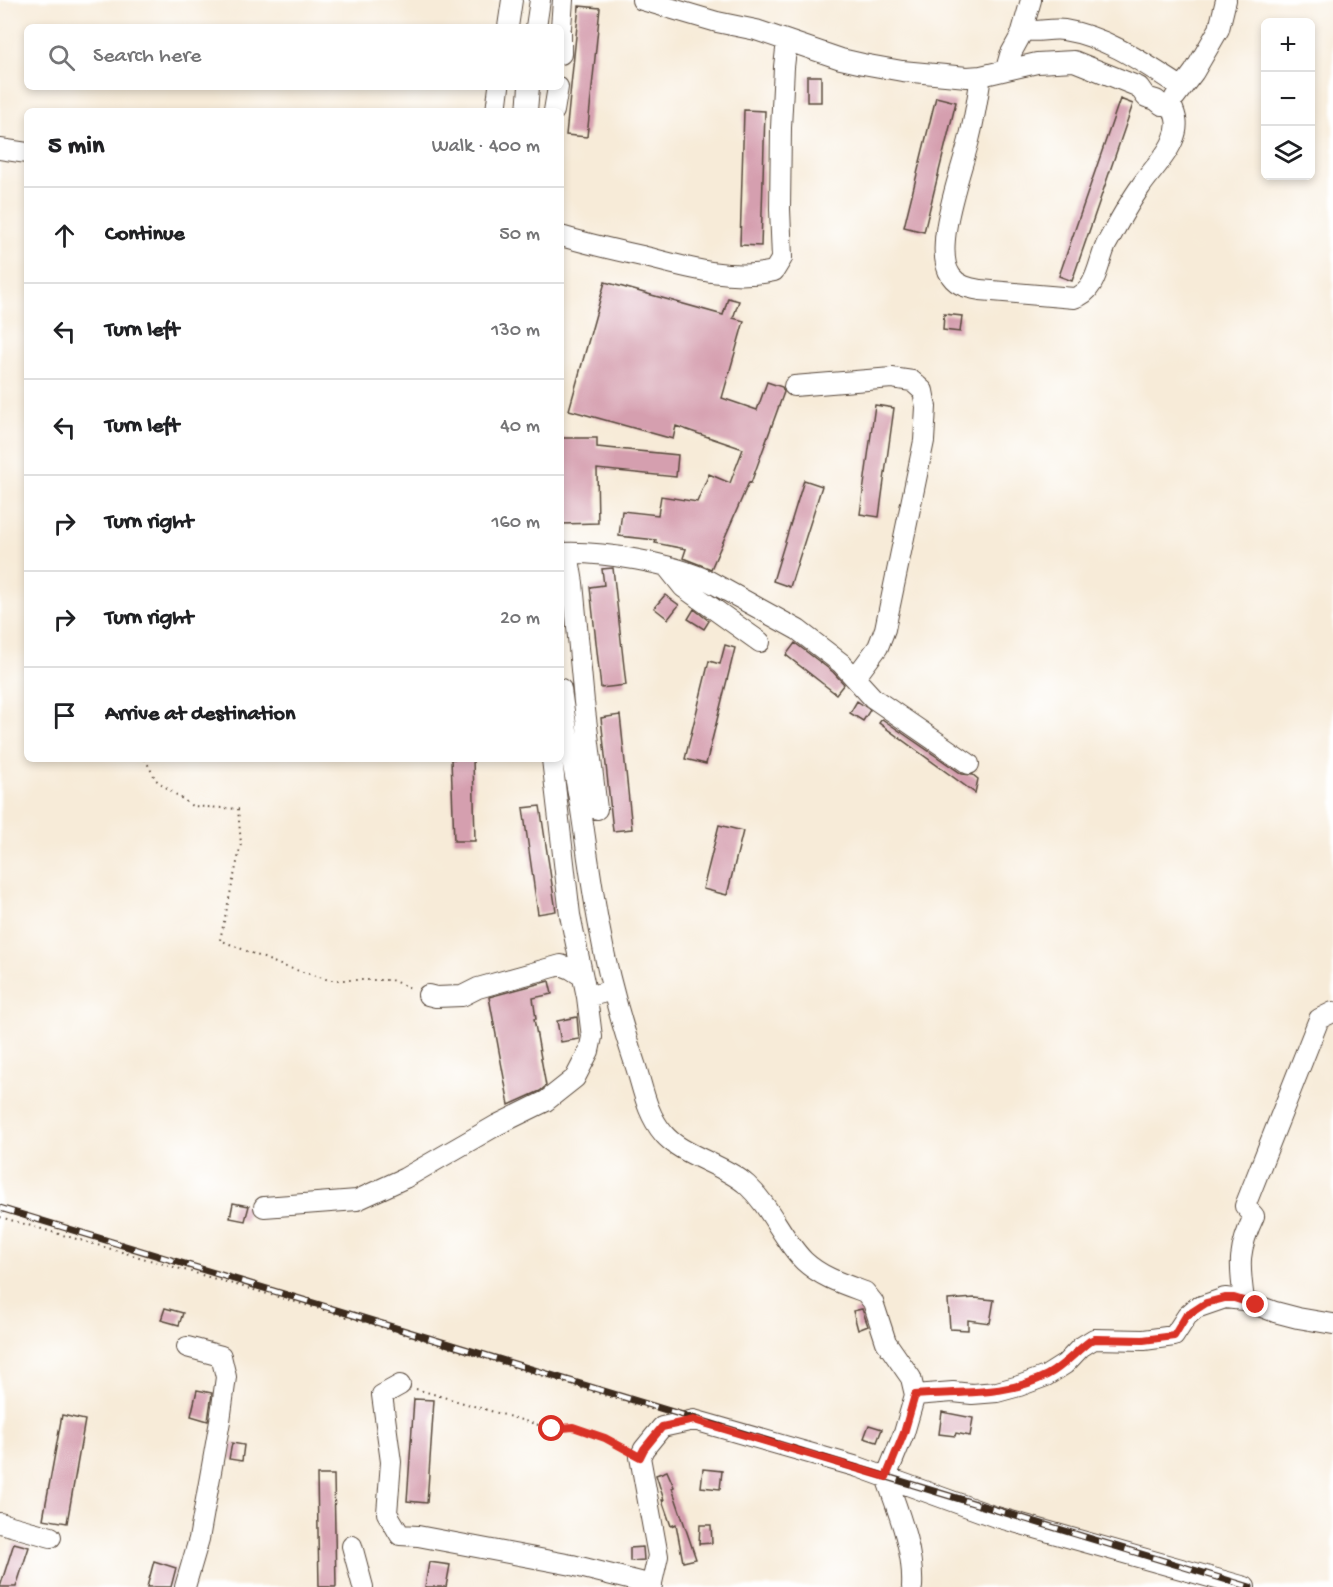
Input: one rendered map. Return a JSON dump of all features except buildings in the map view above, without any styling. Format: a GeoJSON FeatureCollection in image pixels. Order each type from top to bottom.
{"type":"FeatureCollection","features":[{"type":"Feature","properties":{"kind":"street"},"geometry":{"type":"LineString","coordinates":[[508,24],[512,0]]}},
{"type":"Feature","properties":{"kind":"street"},"geometry":{"type":"LineString","coordinates":[[536,24],[540,0]]}},
{"type":"Feature","properties":{"kind":"street"},"geometry":{"type":"LineString","coordinates":[[561,24],[563,0]]}},
{"type":"Feature","properties":{"kind":"street"},"geometry":{"type":"LineString","coordinates":[[642,0],[699,17],[756,30],[863,64],[902,71],[967,77],[1055,61],[1074,61],[1139,87],[1146,98],[1156,100],[1162,105],[1171,105]]}},
{"type":"Feature","properties":{"kind":"street"},"geometry":{"type":"LineString","coordinates":[[1006,69],[1010,55],[1023,30],[1031,0]]}},
{"type":"Feature","properties":{"kind":"street"},"geometry":{"type":"LineString","coordinates":[[1171,105],[1181,87],[1194,72],[1219,29],[1226,0]]}},
{"type":"Feature","properties":{"kind":"street"},"geometry":{"type":"LineString","coordinates":[[1023,30],[1032,32],[1062,30],[1090,36],[1115,47],[1181,87]]}},
{"type":"Feature","properties":{"kind":"street"},"geometry":{"type":"LineString","coordinates":[[564,237],[695,269],[727,274],[758,275],[774,271],[782,258],[781,129],[783,67],[788,41]]}},
{"type":"Feature","properties":{"kind":"street"},"geometry":{"type":"LineString","coordinates":[[981,76],[970,137],[946,232],[944,251],[951,276],[968,288],[980,290],[1074,298],[1086,292],[1115,228],[1173,141],[1178,124],[1171,105]]}},
{"type":"Feature","properties":{"kind":"street"},"geometry":{"type":"LineString","coordinates":[[496,108],[499,90]]}},
{"type":"Feature","properties":{"kind":"street"},"geometry":{"type":"LineString","coordinates":[[527,108],[529,90]]}},
{"type":"Feature","properties":{"kind":"street"},"geometry":{"type":"LineString","coordinates":[[554,108],[558,90]]}},
{"type":"Feature","properties":{"kind":"street"},"geometry":{"type":"LineString","coordinates":[[0,149],[24,153]]}},
{"type":"Feature","properties":{"kind":"street"},"geometry":{"type":"LineString","coordinates":[[794,386],[892,378],[912,381],[923,391],[926,407],[924,441],[885,629],[878,647],[855,678]]}},
{"type":"Feature","properties":{"kind":"street"},"geometry":{"type":"LineString","coordinates":[[597,809],[573,583],[564,553],[615,557],[696,574],[798,630],[841,663],[873,698],[969,764]]}},
{"type":"Feature","properties":{"kind":"street"},"geometry":{"type":"LineString","coordinates":[[667,567],[683,587],[760,642]]}},
{"type":"Feature","properties":{"kind":"street"},"geometry":{"type":"LineString","coordinates":[[564,742],[578,793],[600,931],[613,990],[637,1073],[654,1121],[668,1140],[724,1169],[748,1186],[790,1244],[815,1270],[826,1277],[865,1292],[873,1302],[886,1342],[911,1378],[915,1395],[904,1433],[886,1477],[907,1540],[911,1558],[912,1587]]}},
{"type":"Feature","properties":{"kind":"street"},"geometry":{"type":"LineString","coordinates":[[264,1207],[357,1200],[405,1178],[497,1125],[546,1101],[574,1078],[589,1051],[591,1037],[586,997],[570,915],[552,762]]}},
{"type":"Feature","properties":{"kind":"street"},"geometry":{"type":"LineString","coordinates":[[428,995],[462,996],[478,988],[561,965],[582,976]]}},
{"type":"Feature","properties":{"kind":"street"},"geometry":{"type":"LineString","coordinates":[[586,997],[613,990]]}},
{"type":"Feature","properties":{"kind":"street"},"geometry":{"type":"LineString","coordinates":[[1244,1300],[1239,1264],[1244,1237],[1254,1216],[1245,1206],[1319,1019],[1333,1012]]}},
{"type":"Feature","properties":{"kind":"street"},"geometry":{"type":"LineString","coordinates":[[915,1395],[997,1392],[1019,1386],[1046,1376],[1065,1364],[1095,1339],[1161,1339],[1174,1336],[1186,1316],[1196,1308],[1225,1298],[1244,1300],[1282,1314],[1333,1324]]}},
{"type":"Feature","properties":{"kind":"street"},"geometry":{"type":"LineString","coordinates":[[185,1587],[199,1539],[226,1377],[221,1356],[187,1347]]}},
{"type":"Feature","properties":{"kind":"street"},"geometry":{"type":"LineString","coordinates":[[400,1385],[382,1395],[391,1462],[387,1513],[400,1535],[417,1536],[572,1565],[651,1586],[658,1556],[640,1457],[662,1427],[694,1420],[886,1477],[993,1516],[1245,1587]]}},
{"type":"Feature","properties":{"kind":"street"},"geometry":{"type":"LineString","coordinates":[[0,1523],[51,1537]]}},
{"type":"Feature","properties":{"kind":"street"},"geometry":{"type":"LineString","coordinates":[[352,1546],[363,1587]]}},
{"type":"Feature","properties":{"kind":"path"},"geometry":{"type":"LineString","coordinates":[[147,762],[156,780],[192,806],[238,809],[241,844],[220,940],[283,966],[329,980],[391,980],[428,995]]}},
{"type":"Feature","properties":{"kind":"path"},"geometry":{"type":"LineString","coordinates":[[0,1216],[365,1322],[656,1410]]}},
{"type":"Feature","properties":{"kind":"path"},"geometry":{"type":"LineString","coordinates":[[400,1385],[552,1429],[573,1427],[605,1438],[640,1457]]}},
{"type":"Feature","properties":{"kind":"railway"},"geometry":{"type":"LineString","coordinates":[[0,1208],[1250,1587]]}},
{"type":"Feature","properties":{"kind":"route"},"geometry":{"type":"LineString","coordinates":[[552,1429],[573,1427],[605,1438],[640,1457],[662,1427],[694,1420],[886,1477],[904,1433],[915,1395],[997,1392],[1046,1376],[1065,1364],[1081,1347],[1095,1339],[1161,1339],[1174,1336],[1186,1316],[1206,1303],[1234,1298],[1256,1305]]}}]}
